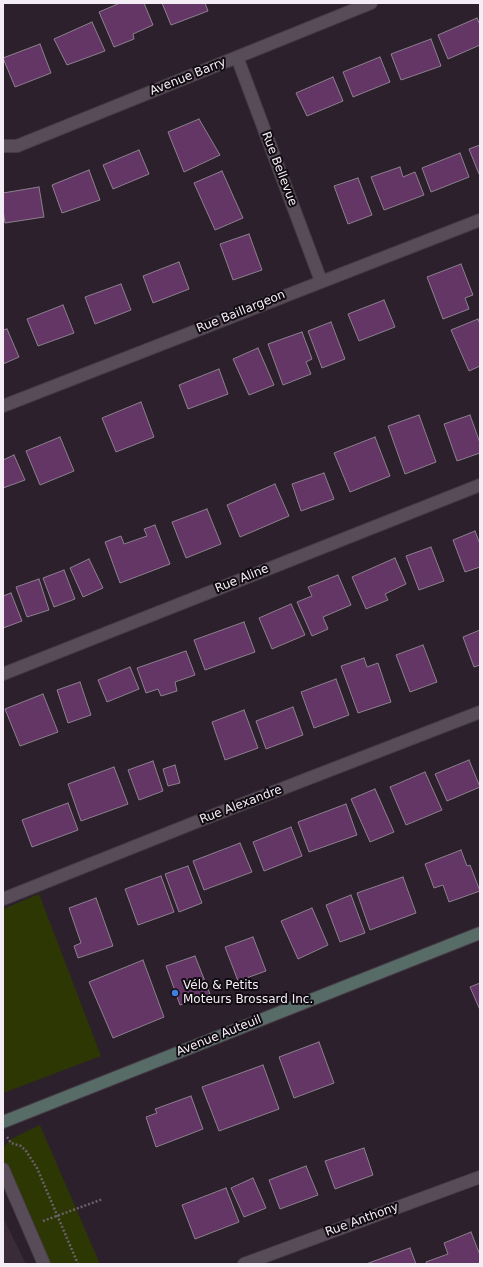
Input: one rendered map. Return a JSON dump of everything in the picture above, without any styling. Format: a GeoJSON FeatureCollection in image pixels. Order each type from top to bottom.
{"type":"FeatureCollection","features":[{"type":"Feature","properties":{"kind":"street","name":"Avenue Barry"},"geometry":{"type":"LineString","coordinates":[[3,146],[17,146],[371,3]]}},
{"type":"Feature","properties":{"kind":"street","name":"Rue Bellevue"},"geometry":{"type":"LineString","coordinates":[[237,58],[322,281]]}},
{"type":"Feature","properties":{"kind":"street","name":"Rue Baillargeon"},"geometry":{"type":"LineString","coordinates":[[3,406],[480,220]]}},
{"type":"Feature","properties":{"kind":"street","name":"Rue Aline"},"geometry":{"type":"LineString","coordinates":[[3,674],[480,485]]}},
{"type":"Feature","properties":{"kind":"street","name":"Rue Alexandre"},"geometry":{"type":"LineString","coordinates":[[3,899],[480,712]]}},
{"type":"Feature","properties":{"kind":"street","name":"Avenue Auteuil"},"geometry":{"type":"LineString","coordinates":[[4,1127],[480,933]]}},
{"type":"Feature","properties":{"kind":"street"},"geometry":{"type":"LineString","coordinates":[[3,1169],[44,1264]]}},
{"type":"Feature","properties":{"kind":"street","name":"Rue Anthony"},"geometry":{"type":"LineString","coordinates":[[244,1264],[480,1176]]}},
{"type":"Feature","properties":{"kind":"path"},"geometry":{"type":"LineString","coordinates":[[4,1127],[11,1143],[21,1146],[37,1168],[78,1264]]}},
{"type":"Feature","properties":{"kind":"path"},"geometry":{"type":"LineString","coordinates":[[28,1227],[103,1198]]}},
{"type":"Feature","properties":{"kind":"shaded area"},"geometry":{"type":"Polygon","coordinates":[[[3,1217],[26,1264],[3,1264],[3,1217]]]}},
{"type":"Feature","properties":{"kind":"green space"},"geometry":{"type":"Polygon","coordinates":[[[39,894],[101,1056],[3,1093],[3,909],[39,894]]]}},
{"type":"Feature","properties":{"kind":"green space"},"geometry":{"type":"Polygon","coordinates":[[[40,1125],[100,1264],[48,1264],[3,1159],[3,1148],[11,1139],[40,1125]]]}},
{"type":"Feature","properties":{"kind":"building"},"geometry":{"type":"Polygon","coordinates":[[[120,3],[144,3],[153,25],[133,34],[134,39],[114,47],[99,12],[120,3]]]}},
{"type":"Feature","properties":{"kind":"building"},"geometry":{"type":"Polygon","coordinates":[[[162,3],[205,3],[208,11],[171,25],[162,3]]]}},
{"type":"Feature","properties":{"kind":"building"},"geometry":{"type":"Polygon","coordinates":[[[477,18],[480,25],[480,45],[448,59],[438,35],[477,18]]]}},
{"type":"Feature","properties":{"kind":"building"},"geometry":{"type":"Polygon","coordinates":[[[92,22],[105,51],[67,65],[54,39],[92,22]]]}},
{"type":"Feature","properties":{"kind":"building"},"geometry":{"type":"Polygon","coordinates":[[[431,39],[441,66],[401,80],[391,54],[431,39]]]}},
{"type":"Feature","properties":{"kind":"building"},"geometry":{"type":"Polygon","coordinates":[[[40,44],[51,73],[15,87],[3,58],[40,44]]]}},
{"type":"Feature","properties":{"kind":"building"},"geometry":{"type":"Polygon","coordinates":[[[380,57],[390,82],[353,97],[343,72],[380,57]]]}},
{"type":"Feature","properties":{"kind":"building"},"geometry":{"type":"Polygon","coordinates":[[[333,77],[343,101],[307,116],[296,93],[333,77]]]}},
{"type":"Feature","properties":{"kind":"building"},"geometry":{"type":"Polygon","coordinates":[[[199,119],[220,155],[184,172],[168,132],[199,119]]]}},
{"type":"Feature","properties":{"kind":"building"},"geometry":{"type":"Polygon","coordinates":[[[480,145],[480,173],[479,174],[469,149],[480,145]]]}},
{"type":"Feature","properties":{"kind":"building"},"geometry":{"type":"Polygon","coordinates":[[[139,150],[149,174],[113,189],[103,165],[139,150]]]}},
{"type":"Feature","properties":{"kind":"building"},"geometry":{"type":"Polygon","coordinates":[[[460,153],[469,177],[431,192],[422,168],[460,153]]]}},
{"type":"Feature","properties":{"kind":"building"},"geometry":{"type":"Polygon","coordinates":[[[400,167],[403,177],[415,172],[424,195],[384,210],[371,177],[400,167]]]}},
{"type":"Feature","properties":{"kind":"building"},"geometry":{"type":"Polygon","coordinates":[[[89,170],[100,200],[62,213],[52,185],[89,170]]]}},
{"type":"Feature","properties":{"kind":"building"},"geometry":{"type":"Polygon","coordinates":[[[222,171],[243,218],[215,230],[194,183],[222,171]]]}},
{"type":"Feature","properties":{"kind":"building"},"geometry":{"type":"Polygon","coordinates":[[[358,178],[372,215],[348,224],[334,186],[358,178]]]}},
{"type":"Feature","properties":{"kind":"building"},"geometry":{"type":"Polygon","coordinates":[[[39,187],[44,217],[5,223],[3,193],[39,187]]]}},
{"type":"Feature","properties":{"kind":"building"},"geometry":{"type":"Polygon","coordinates":[[[249,234],[262,270],[233,280],[220,244],[249,234]]]}},
{"type":"Feature","properties":{"kind":"building"},"geometry":{"type":"Polygon","coordinates":[[[179,262],[189,289],[153,303],[143,276],[179,262]]]}},
{"type":"Feature","properties":{"kind":"building"},"geometry":{"type":"Polygon","coordinates":[[[461,264],[473,295],[465,298],[469,309],[443,319],[427,277],[461,264]]]}},
{"type":"Feature","properties":{"kind":"building"},"geometry":{"type":"Polygon","coordinates":[[[121,284],[131,310],[95,324],[85,297],[121,284]]]}},
{"type":"Feature","properties":{"kind":"building"},"geometry":{"type":"Polygon","coordinates":[[[384,300],[395,327],[359,341],[348,314],[384,300]]]}},
{"type":"Feature","properties":{"kind":"building"},"geometry":{"type":"Polygon","coordinates":[[[63,305],[74,333],[38,346],[27,319],[63,305]]]}},
{"type":"Feature","properties":{"kind":"building"},"geometry":{"type":"Polygon","coordinates":[[[478,319],[480,324],[480,366],[469,371],[451,330],[478,319]]]}},
{"type":"Feature","properties":{"kind":"building"},"geometry":{"type":"Polygon","coordinates":[[[331,322],[345,359],[322,368],[308,331],[331,322]]]}},
{"type":"Feature","properties":{"kind":"building"},"geometry":{"type":"Polygon","coordinates":[[[7,329],[19,357],[3,364],[3,330],[7,329]]]}},
{"type":"Feature","properties":{"kind":"building"},"geometry":{"type":"Polygon","coordinates":[[[302,332],[312,359],[306,362],[311,374],[283,385],[268,344],[302,332]]]}},
{"type":"Feature","properties":{"kind":"building"},"geometry":{"type":"Polygon","coordinates":[[[258,348],[274,385],[249,395],[233,359],[258,348]]]}},
{"type":"Feature","properties":{"kind":"building"},"geometry":{"type":"Polygon","coordinates":[[[219,369],[228,394],[188,409],[179,385],[219,369]]]}},
{"type":"Feature","properties":{"kind":"building"},"geometry":{"type":"Polygon","coordinates":[[[141,402],[154,437],[116,452],[102,418],[141,402]]]}},
{"type":"Feature","properties":{"kind":"building"},"geometry":{"type":"Polygon","coordinates":[[[419,415],[436,462],[405,474],[388,426],[419,415]]]}},
{"type":"Feature","properties":{"kind":"building"},"geometry":{"type":"Polygon","coordinates":[[[470,415],[480,443],[480,453],[457,461],[444,424],[470,415]]]}},
{"type":"Feature","properties":{"kind":"building"},"geometry":{"type":"Polygon","coordinates":[[[60,437],[74,471],[40,485],[26,451],[60,437]]]}},
{"type":"Feature","properties":{"kind":"building"},"geometry":{"type":"Polygon","coordinates":[[[375,437],[390,476],[350,492],[334,453],[375,437]]]}},
{"type":"Feature","properties":{"kind":"building"},"geometry":{"type":"Polygon","coordinates":[[[14,455],[25,480],[3,488],[3,460],[14,455]]]}},
{"type":"Feature","properties":{"kind":"building"},"geometry":{"type":"Polygon","coordinates":[[[324,473],[334,499],[301,511],[292,484],[324,473]]]}},
{"type":"Feature","properties":{"kind":"building"},"geometry":{"type":"Polygon","coordinates":[[[275,484],[289,516],[240,537],[227,505],[275,484]]]}},
{"type":"Feature","properties":{"kind":"building"},"geometry":{"type":"Polygon","coordinates":[[[207,509],[221,544],[186,558],[172,522],[207,509]]]}},
{"type":"Feature","properties":{"kind":"building"},"geometry":{"type":"Polygon","coordinates":[[[155,525],[170,564],[120,583],[105,542],[121,536],[124,544],[147,536],[144,529],[155,525]]]}},
{"type":"Feature","properties":{"kind":"building"},"geometry":{"type":"Polygon","coordinates":[[[475,531],[480,544],[480,567],[465,572],[453,540],[475,531]]]}},
{"type":"Feature","properties":{"kind":"building"},"geometry":{"type":"Polygon","coordinates":[[[431,547],[444,581],[419,590],[406,556],[431,547]]]}},
{"type":"Feature","properties":{"kind":"building"},"geometry":{"type":"Polygon","coordinates":[[[395,558],[406,584],[385,594],[388,600],[366,609],[352,577],[395,558]]]}},
{"type":"Feature","properties":{"kind":"building"},"geometry":{"type":"Polygon","coordinates":[[[89,559],[103,588],[83,597],[70,568],[89,559]]]}},
{"type":"Feature","properties":{"kind":"building"},"geometry":{"type":"Polygon","coordinates":[[[64,570],[75,599],[54,607],[43,578],[64,570]]]}},
{"type":"Feature","properties":{"kind":"building"},"geometry":{"type":"Polygon","coordinates":[[[338,575],[351,605],[323,617],[328,629],[312,636],[297,602],[312,596],[308,587],[338,575]]]}},
{"type":"Feature","properties":{"kind":"building"},"geometry":{"type":"Polygon","coordinates":[[[39,579],[49,610],[27,617],[16,587],[39,579]]]}},
{"type":"Feature","properties":{"kind":"building"},"geometry":{"type":"Polygon","coordinates":[[[11,593],[22,621],[3,628],[3,596],[11,593]]]}},
{"type":"Feature","properties":{"kind":"building"},"geometry":{"type":"Polygon","coordinates":[[[291,604],[305,635],[272,649],[259,618],[291,604]]]}},
{"type":"Feature","properties":{"kind":"building"},"geometry":{"type":"Polygon","coordinates":[[[244,622],[255,652],[205,670],[194,640],[244,622]]]}},
{"type":"Feature","properties":{"kind":"building"},"geometry":{"type":"Polygon","coordinates":[[[480,630],[480,665],[474,667],[463,637],[480,630]]]}},
{"type":"Feature","properties":{"kind":"building"},"geometry":{"type":"Polygon","coordinates":[[[423,645],[437,682],[410,692],[396,655],[423,645]]]}},
{"type":"Feature","properties":{"kind":"building"},"geometry":{"type":"Polygon","coordinates":[[[186,651],[195,675],[175,682],[177,691],[161,696],[158,689],[146,693],[137,668],[186,651]]]}},
{"type":"Feature","properties":{"kind":"building"},"geometry":{"type":"Polygon","coordinates":[[[364,658],[367,667],[378,663],[391,702],[358,713],[341,666],[364,658]]]}},
{"type":"Feature","properties":{"kind":"building"},"geometry":{"type":"Polygon","coordinates":[[[130,667],[139,689],[107,702],[98,680],[130,667]]]}},
{"type":"Feature","properties":{"kind":"building"},"geometry":{"type":"Polygon","coordinates":[[[336,679],[349,715],[314,728],[301,692],[336,679]]]}},
{"type":"Feature","properties":{"kind":"building"},"geometry":{"type":"Polygon","coordinates":[[[80,682],[91,715],[68,723],[57,690],[80,682]]]}},
{"type":"Feature","properties":{"kind":"building"},"geometry":{"type":"Polygon","coordinates":[[[43,694],[58,732],[20,746],[5,709],[43,694]]]}},
{"type":"Feature","properties":{"kind":"building"},"geometry":{"type":"Polygon","coordinates":[[[293,707],[303,735],[266,749],[256,721],[293,707]]]}},
{"type":"Feature","properties":{"kind":"building"},"geometry":{"type":"Polygon","coordinates":[[[244,710],[258,748],[225,760],[212,722],[244,710]]]}},
{"type":"Feature","properties":{"kind":"building"},"geometry":{"type":"Polygon","coordinates":[[[469,760],[480,787],[447,801],[435,774],[469,760]]]}},
{"type":"Feature","properties":{"kind":"building"},"geometry":{"type":"Polygon","coordinates":[[[153,761],[163,791],[139,800],[128,770],[153,761]]]}},
{"type":"Feature","properties":{"kind":"building"},"geometry":{"type":"Polygon","coordinates":[[[175,765],[180,783],[168,786],[163,769],[175,765]]]}},
{"type":"Feature","properties":{"kind":"building"},"geometry":{"type":"Polygon","coordinates":[[[114,767],[128,804],[81,821],[68,784],[114,767]]]}},
{"type":"Feature","properties":{"kind":"building"},"geometry":{"type":"Polygon","coordinates":[[[425,772],[442,810],[406,825],[390,787],[425,772]]]}},
{"type":"Feature","properties":{"kind":"building"},"geometry":{"type":"Polygon","coordinates":[[[375,789],[394,832],[370,842],[351,799],[375,789]]]}},
{"type":"Feature","properties":{"kind":"building"},"geometry":{"type":"Polygon","coordinates":[[[68,803],[78,830],[32,847],[22,820],[68,803]]]}},
{"type":"Feature","properties":{"kind":"building"},"geometry":{"type":"Polygon","coordinates":[[[346,804],[357,835],[309,852],[298,822],[346,804]]]}},
{"type":"Feature","properties":{"kind":"building"},"geometry":{"type":"Polygon","coordinates":[[[291,827],[302,856],[264,871],[253,842],[291,827]]]}},
{"type":"Feature","properties":{"kind":"building"},"geometry":{"type":"Polygon","coordinates":[[[240,843],[252,872],[204,890],[193,861],[240,843]]]}},
{"type":"Feature","properties":{"kind":"building"},"geometry":{"type":"Polygon","coordinates":[[[461,850],[467,866],[470,865],[480,891],[449,902],[443,885],[434,888],[425,864],[461,850]]]}},
{"type":"Feature","properties":{"kind":"building"},"geometry":{"type":"Polygon","coordinates":[[[188,866],[202,903],[179,912],[165,874],[188,866]]]}},
{"type":"Feature","properties":{"kind":"building"},"geometry":{"type":"Polygon","coordinates":[[[161,876],[174,912],[138,925],[125,889],[161,876]]]}},
{"type":"Feature","properties":{"kind":"building"},"geometry":{"type":"Polygon","coordinates":[[[403,877],[416,913],[370,930],[357,893],[403,877]]]}},
{"type":"Feature","properties":{"kind":"building"},"geometry":{"type":"Polygon","coordinates":[[[351,895],[365,933],[340,942],[326,905],[351,895]]]}},
{"type":"Feature","properties":{"kind":"building"},"geometry":{"type":"Polygon","coordinates":[[[96,898],[113,946],[78,958],[74,946],[81,943],[69,908],[96,898]]]}},
{"type":"Feature","properties":{"kind":"building"},"geometry":{"type":"Polygon","coordinates":[[[312,908],[328,945],[298,959],[281,921],[312,908]]]}},
{"type":"Feature","properties":{"kind":"building"},"geometry":{"type":"Polygon","coordinates":[[[253,937],[266,971],[238,981],[225,947],[253,937]]]}},
{"type":"Feature","properties":{"kind":"building"},"geometry":{"type":"Polygon","coordinates":[[[195,956],[210,994],[180,1005],[166,966],[195,956]]]}},
{"type":"Feature","properties":{"kind":"building"},"geometry":{"type":"Polygon","coordinates":[[[143,960],[164,1017],[113,1038],[89,982],[143,960]]]}},
{"type":"Feature","properties":{"kind":"building"},"geometry":{"type":"Polygon","coordinates":[[[480,983],[480,1010],[470,987],[480,983]]]}},
{"type":"Feature","properties":{"kind":"building"},"geometry":{"type":"Polygon","coordinates":[[[319,1042],[334,1083],[294,1098],[279,1057],[319,1042]]]}},
{"type":"Feature","properties":{"kind":"building"},"geometry":{"type":"Polygon","coordinates":[[[263,1065],[279,1109],[219,1131],[202,1087],[263,1065]]]}},
{"type":"Feature","properties":{"kind":"building"},"geometry":{"type":"Polygon","coordinates":[[[191,1096],[203,1129],[156,1147],[146,1117],[157,1113],[155,1109],[191,1096]]]}},
{"type":"Feature","properties":{"kind":"building"},"geometry":{"type":"Polygon","coordinates":[[[364,1148],[373,1175],[335,1189],[325,1161],[364,1148]]]}},
{"type":"Feature","properties":{"kind":"building"},"geometry":{"type":"Polygon","coordinates":[[[306,1166],[318,1195],[280,1209],[269,1180],[306,1166]]]}},
{"type":"Feature","properties":{"kind":"building"},"geometry":{"type":"Polygon","coordinates":[[[253,1178],[266,1208],[244,1217],[231,1188],[253,1178]]]}},
{"type":"Feature","properties":{"kind":"building"},"geometry":{"type":"Polygon","coordinates":[[[226,1188],[239,1222],[195,1239],[182,1205],[226,1188]]]}},
{"type":"Feature","properties":{"kind":"building"},"geometry":{"type":"Polygon","coordinates":[[[471,1232],[480,1255],[480,1264],[427,1264],[426,1262],[448,1254],[444,1243],[471,1232]]]}},
{"type":"Feature","properties":{"kind":"building"},"geometry":{"type":"Polygon","coordinates":[[[410,1248],[416,1264],[366,1264],[410,1248]]]}},
{"type":"Feature","properties":{"kind":"place","name":"Vélo & Petits Moteurs Brossard Inc."},"geometry":{"type":"Point","coordinates":[175,993]}}]}
